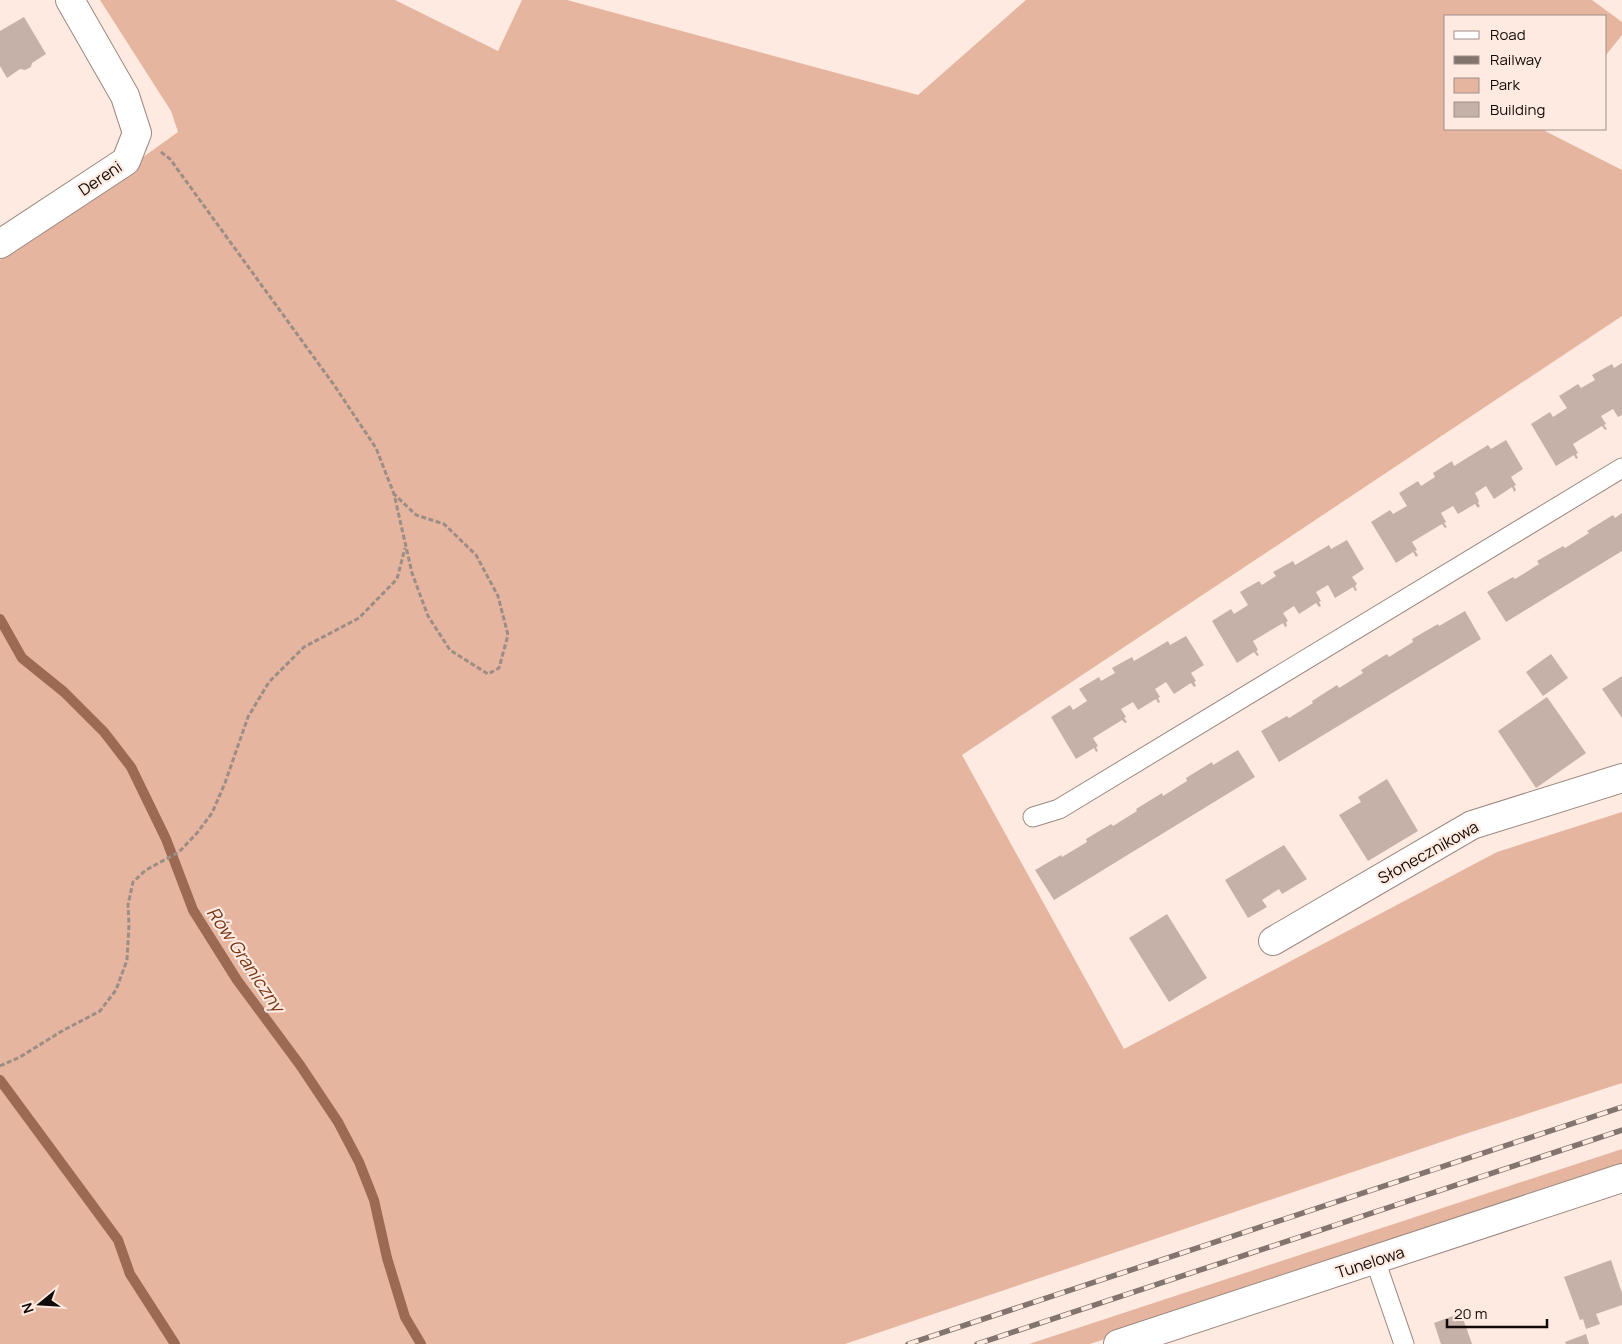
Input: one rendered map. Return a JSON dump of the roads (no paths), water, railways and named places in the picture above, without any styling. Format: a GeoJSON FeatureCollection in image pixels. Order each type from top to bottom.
{"type":"FeatureCollection","features":[{"type":"Feature","properties":{"kind":"street","name":"Dereni"},"geometry":{"type":"LineString","coordinates":[[0,244],[126,161],[137,133],[126,96],[70,0]]}},
{"type":"Feature","properties":{"kind":"street","name":"Słonecznikowa"},"geometry":{"type":"LineString","coordinates":[[1273,941],[1472,825],[1622,778]]}},
{"type":"Feature","properties":{"kind":"street","name":"Tunelowa"},"geometry":{"type":"LineString","coordinates":[[1118,1344],[1622,1178]]}},
{"type":"Feature","properties":{"kind":"lane"},"geometry":{"type":"LineString","coordinates":[[1033,817],[1060,809],[1622,468]]}},
{"type":"Feature","properties":{"kind":"lane"},"geometry":{"type":"LineString","coordinates":[[1375,1260],[1404,1344]]}},
{"type":"Feature","properties":{"kind":"waterway","name":"Rów Graniczny"},"geometry":{"type":"LineString","coordinates":[[0,619],[22,658],[64,692],[104,732],[131,767],[166,839],[193,910],[237,980],[300,1065],[338,1122],[359,1162],[374,1200],[387,1258],[405,1317],[421,1344]]}},
{"type":"Feature","properties":{"kind":"waterway"},"geometry":{"type":"LineString","coordinates":[[0,1080],[118,1240],[130,1274],[175,1344]]}},
{"type":"Feature","properties":{"kind":"railway"},"geometry":{"type":"LineString","coordinates":[[908,1344],[1622,1107]]}},
{"type":"Feature","properties":{"kind":"railway"},"geometry":{"type":"LineString","coordinates":[[977,1344],[1622,1130]]}}]}
